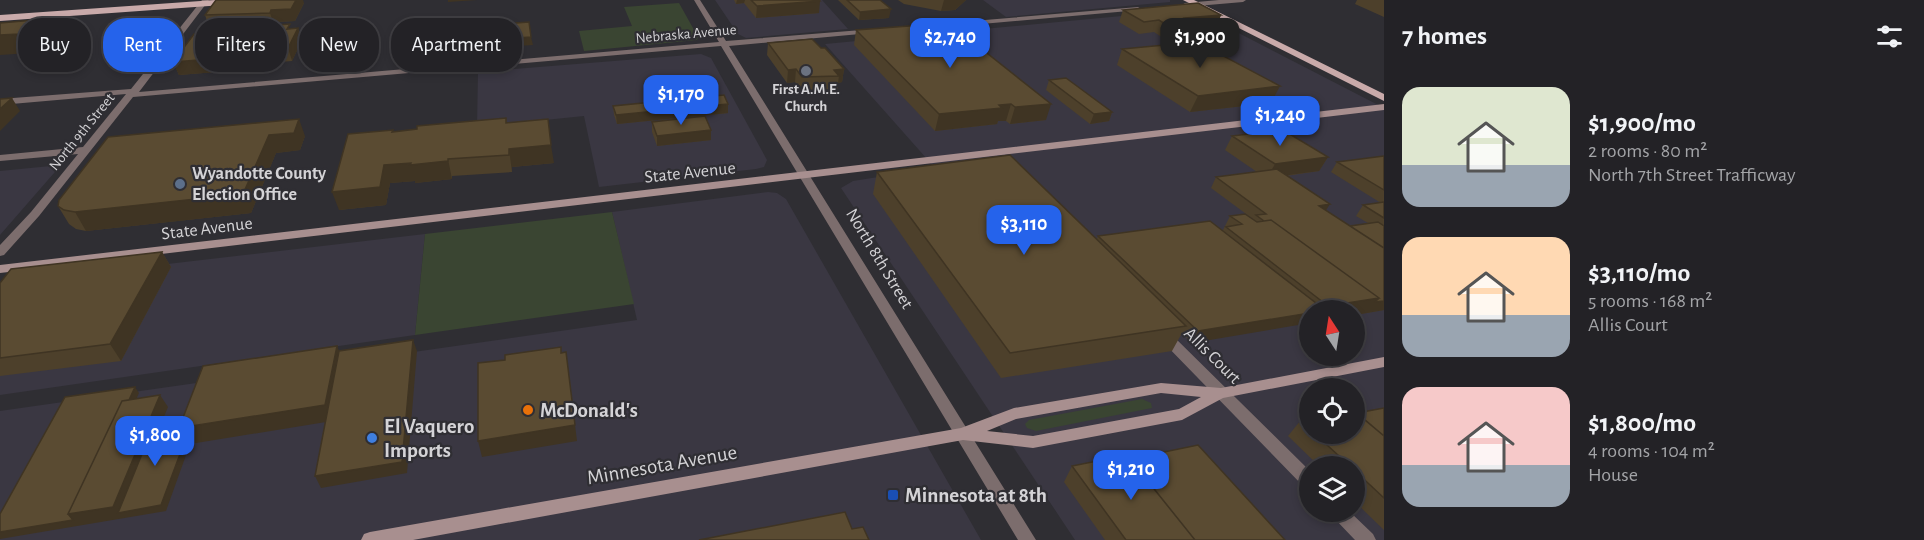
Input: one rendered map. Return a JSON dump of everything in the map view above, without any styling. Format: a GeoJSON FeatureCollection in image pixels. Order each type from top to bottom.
{"type":"FeatureCollection","features":[{"type":"Feature","properties":{"kind":"main road"},"geometry":{"type":"LineString","coordinates":[[0,9],[134,0]]}},
{"type":"Feature","properties":{"kind":"main road"},"geometry":{"type":"LineString","coordinates":[[0,18],[251,0]]}},
{"type":"Feature","properties":{"kind":"main road"},"geometry":{"type":"LineString","coordinates":[[1191,2],[1384,98]]}},
{"type":"Feature","properties":{"kind":"main road","name":"State Avenue"},"geometry":{"type":"LineString","coordinates":[[0,269],[1384,107]]}},
{"type":"Feature","properties":{"kind":"main road","name":"Minnesota Avenue"},"geometry":{"type":"LineString","coordinates":[[370,540],[962,434],[1014,414],[1161,388],[1221,393],[1384,362]]}},
{"type":"Feature","properties":{"kind":"main road","name":"Minnesota Avenue"},"geometry":{"type":"LineString","coordinates":[[962,434],[1033,442],[1182,414],[1221,393]]}},
{"type":"Feature","properties":{"kind":"street","name":"North 8th Street"},"geometry":{"type":"LineString","coordinates":[[697,0],[1027,540]]}},
{"type":"Feature","properties":{"kind":"street"},"geometry":{"type":"LineString","coordinates":[[1173,6],[1191,2],[1243,0]]}},
{"type":"Feature","properties":{"kind":"street","name":"North 9th Street"},"geometry":{"type":"LineString","coordinates":[[0,252],[35,214],[205,2]]}},
{"type":"Feature","properties":{"kind":"street"},"geometry":{"type":"LineString","coordinates":[[928,26],[1144,8]]}},
{"type":"Feature","properties":{"kind":"street","name":"Nebraska Avenue"},"geometry":{"type":"LineString","coordinates":[[0,102],[133,93],[882,30]]}},
{"type":"Feature","properties":{"kind":"street"},"geometry":{"type":"LineString","coordinates":[[0,158],[87,150]]}},
{"type":"Feature","properties":{"kind":"street"},"geometry":{"type":"LineString","coordinates":[[987,155],[999,167]]}},
{"type":"Feature","properties":{"kind":"street","name":"Allis Court"},"geometry":{"type":"LineString","coordinates":[[1157,328],[1299,471]]}},
{"type":"Feature","properties":{"kind":"street"},"geometry":{"type":"LineString","coordinates":[[1349,522],[1367,540]]}},
{"type":"Feature","properties":{"kind":"shaded area"},"geometry":{"type":"Polygon","coordinates":[[[715,0],[822,0],[848,29],[746,38],[738,34],[715,0]]]}},
{"type":"Feature","properties":{"kind":"shaded area"},"geometry":{"type":"Polygon","coordinates":[[[983,0],[1170,0],[1170,2],[1006,17],[983,0]]]}},
{"type":"Feature","properties":{"kind":"shaded area"},"geometry":{"type":"Polygon","coordinates":[[[1185,10],[1200,13],[1384,108],[1384,540],[1075,540],[841,188],[853,181],[935,168],[825,44],[1185,10]]]}},
{"type":"Feature","properties":{"kind":"shaded area"},"geometry":{"type":"Polygon","coordinates":[[[701,54],[711,58],[767,160],[764,167],[756,169],[599,187],[584,116],[477,127],[478,72],[522,72],[522,68],[701,54]]]}},
{"type":"Feature","properties":{"kind":"shaded area"},"geometry":{"type":"Polygon","coordinates":[[[61,165],[0,235],[0,171],[61,165]]]}},
{"type":"Feature","properties":{"kind":"shaded area"},"geometry":{"type":"Polygon","coordinates":[[[768,192],[777,193],[786,199],[981,540],[0,540],[0,411],[637,320],[612,212],[768,192]]]}},
{"type":"Feature","properties":{"kind":"shaded area"},"geometry":{"type":"Polygon","coordinates":[[[425,234],[415,335],[0,395],[0,286],[13,282],[425,234]]]}},
{"type":"Feature","properties":{"kind":"green space"},"geometry":{"type":"Polygon","coordinates":[[[679,3],[698,37],[697,40],[584,51],[579,31],[632,26],[624,7],[679,3]]]}},
{"type":"Feature","properties":{"kind":"green space"},"geometry":{"type":"Polygon","coordinates":[[[612,212],[634,304],[415,335],[425,234],[612,212]]]}},
{"type":"Feature","properties":{"kind":"green space"},"geometry":{"type":"Polygon","coordinates":[[[1142,399],[1151,403],[1152,408],[1036,431],[1027,428],[1025,424],[1029,420],[1142,399]]]}},
{"type":"Feature","properties":{"kind":"building"},"geometry":{"type":"Polygon","coordinates":[[[216,0],[296,0],[291,9],[271,10],[270,13],[205,15],[216,0]]]}},
{"type":"Feature","properties":{"kind":"building"},"geometry":{"type":"Polygon","coordinates":[[[751,0],[819,0],[820,1],[757,6],[751,0]]]}},
{"type":"Feature","properties":{"kind":"building"},"geometry":{"type":"Polygon","coordinates":[[[847,0],[880,0],[891,9],[860,12],[847,0]]]}},
{"type":"Feature","properties":{"kind":"building"},"geometry":{"type":"Polygon","coordinates":[[[1198,3],[1221,15],[1185,18],[1218,38],[1205,42],[1201,39],[1190,40],[1159,20],[1144,22],[1123,10],[1198,3]]]}},
{"type":"Feature","properties":{"kind":"building"},"geometry":{"type":"Polygon","coordinates":[[[18,21],[18,34],[0,35],[0,23],[18,21]]]}},
{"type":"Feature","properties":{"kind":"building"},"geometry":{"type":"Polygon","coordinates":[[[529,22],[531,37],[522,38],[522,23],[529,22]]]}},
{"type":"Feature","properties":{"kind":"building"},"geometry":{"type":"Polygon","coordinates":[[[949,23],[1051,104],[1015,107],[1011,104],[999,105],[1002,108],[939,114],[856,30],[949,23]]]}},
{"type":"Feature","properties":{"kind":"building"},"geometry":{"type":"Polygon","coordinates":[[[298,28],[288,48],[287,29],[298,28]]]}},
{"type":"Feature","properties":{"kind":"building"},"geometry":{"type":"Polygon","coordinates":[[[194,34],[195,60],[183,61],[183,49],[194,34]]]}},
{"type":"Feature","properties":{"kind":"building"},"geometry":{"type":"Polygon","coordinates":[[[812,39],[821,48],[825,48],[844,69],[834,70],[839,76],[802,77],[796,69],[788,70],[768,43],[812,39]]]}},
{"type":"Feature","properties":{"kind":"building"},"geometry":{"type":"Polygon","coordinates":[[[1197,42],[1280,86],[1198,96],[1122,49],[1197,42]]]}},
{"type":"Feature","properties":{"kind":"building"},"geometry":{"type":"Polygon","coordinates":[[[1066,78],[1112,112],[1094,114],[1049,80],[1066,78]]]}},
{"type":"Feature","properties":{"kind":"building"},"geometry":{"type":"Polygon","coordinates":[[[724,95],[728,104],[616,115],[613,106],[724,95]]]}},
{"type":"Feature","properties":{"kind":"building"},"geometry":{"type":"Polygon","coordinates":[[[12,98],[0,109],[0,99],[12,98]]]}},
{"type":"Feature","properties":{"kind":"building"},"geometry":{"type":"Polygon","coordinates":[[[705,116],[711,130],[657,136],[652,122],[705,116]]]}},
{"type":"Feature","properties":{"kind":"building"},"geometry":{"type":"Polygon","coordinates":[[[506,118],[506,123],[548,119],[551,145],[509,149],[509,155],[448,159],[448,161],[410,165],[411,163],[384,165],[380,187],[332,192],[348,134],[393,130],[392,132],[417,129],[417,126],[506,118]]]}},
{"type":"Feature","properties":{"kind":"building","name":"Wyandotte County Election Office"},"geometry":{"type":"Polygon","coordinates":[[[299,119],[294,133],[269,135],[243,194],[75,212],[58,206],[59,200],[108,137],[299,119]]]}},
{"type":"Feature","properties":{"kind":"building"},"geometry":{"type":"Polygon","coordinates":[[[1283,130],[1328,157],[1275,164],[1232,136],[1283,130]]]}},
{"type":"Feature","properties":{"kind":"building"},"geometry":{"type":"Polygon","coordinates":[[[1010,155],[1186,326],[1010,353],[877,172],[1010,155]]]}},
{"type":"Feature","properties":{"kind":"building"},"geometry":{"type":"Polygon","coordinates":[[[1384,156],[1384,190],[1337,162],[1384,156]]]}},
{"type":"Feature","properties":{"kind":"building"},"geometry":{"type":"Polygon","coordinates":[[[1277,169],[1330,204],[1319,206],[1384,248],[1384,301],[1375,302],[1379,298],[1271,220],[1264,221],[1256,215],[1266,214],[1216,177],[1277,169]]]}},
{"type":"Feature","properties":{"kind":"building"},"geometry":{"type":"Polygon","coordinates":[[[1384,202],[1384,218],[1363,205],[1384,202]]]}},
{"type":"Feature","properties":{"kind":"building"},"geometry":{"type":"Polygon","coordinates":[[[1245,214],[1257,222],[1271,220],[1379,298],[1320,300],[1226,227],[1242,224],[1230,216],[1245,214]]]}},
{"type":"Feature","properties":{"kind":"building"},"geometry":{"type":"Polygon","coordinates":[[[1210,221],[1312,300],[1299,300],[1299,315],[1198,331],[1098,236],[1210,221]]]}},
{"type":"Feature","properties":{"kind":"building"},"geometry":{"type":"Polygon","coordinates":[[[1378,222],[1384,226],[1384,248],[1350,226],[1378,222]]]}},
{"type":"Feature","properties":{"kind":"building"},"geometry":{"type":"Polygon","coordinates":[[[162,252],[110,344],[0,358],[0,283],[11,269],[162,252]]]}},
{"type":"Feature","properties":{"kind":"building"},"geometry":{"type":"Polygon","coordinates":[[[413,340],[402,462],[315,476],[339,351],[413,340]]]}},
{"type":"Feature","properties":{"kind":"building"},"geometry":{"type":"Polygon","coordinates":[[[337,346],[325,405],[179,428],[203,366],[337,346]]]}},
{"type":"Feature","properties":{"kind":"building","name":"McDonald's"},"geometry":{"type":"Polygon","coordinates":[[[561,347],[561,353],[566,352],[575,425],[478,441],[478,363],[505,360],[505,355],[561,347]]]}},
{"type":"Feature","properties":{"kind":"building"},"geometry":{"type":"Polygon","coordinates":[[[135,387],[129,400],[122,401],[68,514],[73,520],[0,532],[0,514],[65,397],[135,387]]]}},
{"type":"Feature","properties":{"kind":"building"},"geometry":{"type":"Polygon","coordinates":[[[160,395],[113,507],[68,514],[122,401],[160,395]]]}},
{"type":"Feature","properties":{"kind":"building"},"geometry":{"type":"Polygon","coordinates":[[[1384,408],[1384,436],[1365,420],[1365,412],[1384,408]]]}},
{"type":"Feature","properties":{"kind":"building"},"geometry":{"type":"Polygon","coordinates":[[[183,418],[179,428],[186,438],[161,505],[118,513],[155,422],[183,418]]]}},
{"type":"Feature","properties":{"kind":"building"},"geometry":{"type":"Polygon","coordinates":[[[1365,420],[1384,436],[1384,498],[1365,480],[1365,456],[1339,456],[1326,444],[1365,444],[1365,420]]]}},
{"type":"Feature","properties":{"kind":"building"},"geometry":{"type":"Polygon","coordinates":[[[1198,445],[1285,540],[1195,540],[1130,459],[1198,445]]]}},
{"type":"Feature","properties":{"kind":"building"},"geometry":{"type":"Polygon","coordinates":[[[1127,455],[1195,540],[1126,540],[1072,466],[1127,455]]]}},
{"type":"Feature","properties":{"kind":"building"},"geometry":{"type":"Polygon","coordinates":[[[845,512],[852,529],[863,527],[869,540],[699,540],[845,512]]]}},
{"type":"Feature","properties":{"kind":"place","name":"First A.M.E. Church"},"geometry":{"type":"Point","coordinates":[806,71]}},
{"type":"Feature","properties":{"kind":"place","name":"Wyandotte County Election Office"},"geometry":{"type":"Point","coordinates":[180,184]}},
{"type":"Feature","properties":{"kind":"place","name":"McDonald's"},"geometry":{"type":"Point","coordinates":[528,410]}},
{"type":"Feature","properties":{"kind":"place","name":"El Vaquero Imports"},"geometry":{"type":"Point","coordinates":[372,438]}},
{"type":"Feature","properties":{"kind":"place","name":"Minnesota at 8th"},"geometry":{"type":"Point","coordinates":[893,495]}}]}
